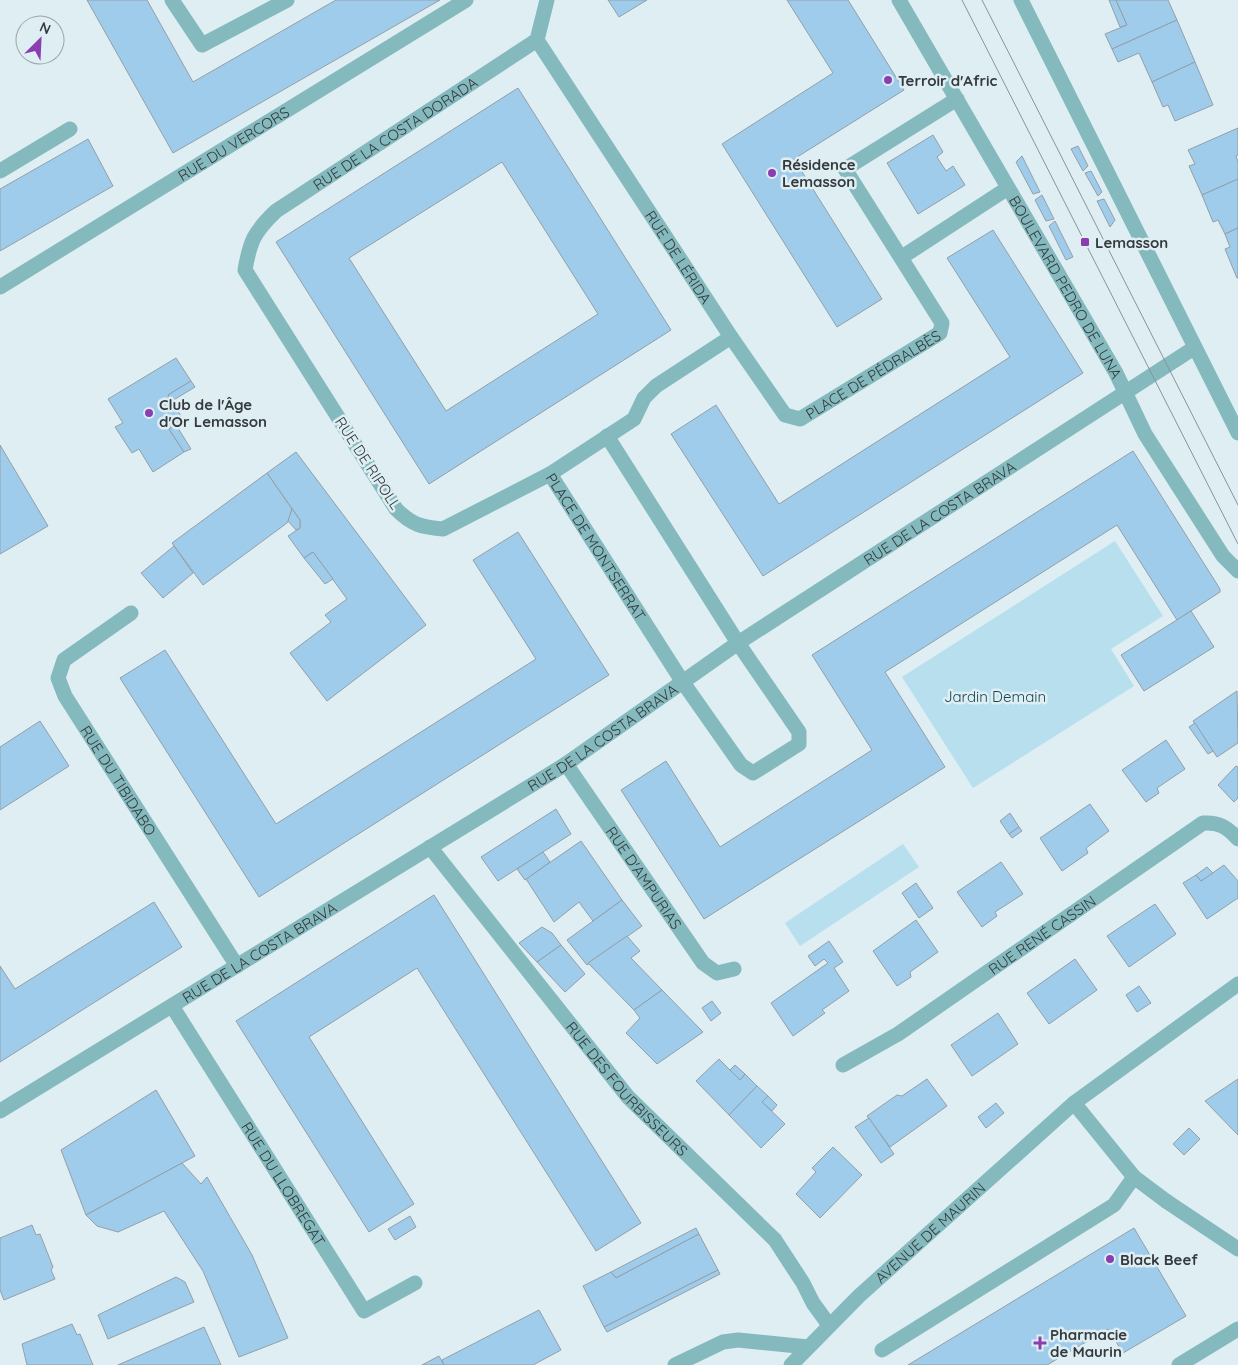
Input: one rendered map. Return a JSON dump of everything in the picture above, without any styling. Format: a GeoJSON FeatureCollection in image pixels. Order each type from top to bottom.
{"type":"FeatureCollection","features":[{"type":"Feature","properties":{"kind":"street"},"geometry":{"type":"LineString","coordinates":[[172,0],[202,45],[287,0]]}},
{"type":"Feature","properties":{"kind":"street","name":"RUE DU VERCORS"},"geometry":{"type":"LineString","coordinates":[[0,288],[466,0]]}},
{"type":"Feature","properties":{"kind":"street"},"geometry":{"type":"LineString","coordinates":[[537,40],[547,0]]}},
{"type":"Feature","properties":{"kind":"street","name":"BOULEVARD PEDRO DE LUNA"},"geometry":{"type":"LineString","coordinates":[[899,0],[1116,373],[1144,434],[1222,556],[1238,571]]}},
{"type":"Feature","properties":{"kind":"street"},"geometry":{"type":"LineString","coordinates":[[1021,0],[1238,433]]}},
{"type":"Feature","properties":{"kind":"street","name":"RUE DE LA COSTA DORADA"},"geometry":{"type":"LineString","coordinates":[[245,270],[249,246],[261,226],[276,211],[537,40]]}},
{"type":"Feature","properties":{"kind":"street","name":"RUE DE LÉRIDA"},"geometry":{"type":"LineString","coordinates":[[537,40],[732,337]]}},
{"type":"Feature","properties":{"kind":"street","name":"PLACE DE PÉDRALBÈS"},"geometry":{"type":"LineString","coordinates":[[732,337],[785,415],[800,419],[940,333],[942,323],[845,169],[957,99]]}},
{"type":"Feature","properties":{"kind":"street"},"geometry":{"type":"LineString","coordinates":[[0,171],[70,129]]}},
{"type":"Feature","properties":{"kind":"street"},"geometry":{"type":"LineString","coordinates":[[902,257],[1008,188]]}},
{"type":"Feature","properties":{"kind":"street","name":"RUE DE RIPOLL"},"geometry":{"type":"LineString","coordinates":[[245,270],[396,509],[409,522],[426,528],[443,529],[550,474]]}},
{"type":"Feature","properties":{"kind":"street"},"geometry":{"type":"LineString","coordinates":[[732,337],[656,386],[644,398],[634,419],[607,436],[738,643]]}},
{"type":"Feature","properties":{"kind":"street","name":"RUE DE LA COSTA BRAVA"},"geometry":{"type":"LineString","coordinates":[[0,1111],[566,764],[738,643],[1194,348]]}},
{"type":"Feature","properties":{"kind":"street","name":"PLACE DE MONTSERRAT"},"geometry":{"type":"LineString","coordinates":[[607,436],[550,474],[682,682],[741,765],[753,773],[799,744],[799,732],[738,643]]}},
{"type":"Feature","properties":{"kind":"street","name":"RUE DU TIBIDABO"},"geometry":{"type":"LineString","coordinates":[[131,613],[64,660],[58,678],[65,696],[237,966]]}},
{"type":"Feature","properties":{"kind":"street","name":"RUE D'AMPURIAS"},"geometry":{"type":"LineString","coordinates":[[566,764],[703,963],[717,973],[734,969]]}},
{"type":"Feature","properties":{"kind":"street","name":"RUE RENÉ CASSIN"},"geometry":{"type":"LineString","coordinates":[[843,1065],[898,1034],[1203,823],[1215,823],[1228,828],[1238,838]]}},
{"type":"Feature","properties":{"kind":"street","name":"RUE DES FOURBISSEURS"},"geometry":{"type":"LineString","coordinates":[[430,847],[628,1097],[775,1240],[803,1283],[813,1303],[829,1325]]}},
{"type":"Feature","properties":{"kind":"street","name":"AVENUE DE MAURIN"},"geometry":{"type":"LineString","coordinates":[[790,1365],[829,1325],[1074,1103],[1238,984]]}},
{"type":"Feature","properties":{"kind":"street","name":"RUE DU LLOBREGAT"},"geometry":{"type":"LineString","coordinates":[[172,1006],[364,1312],[415,1283]]}},
{"type":"Feature","properties":{"kind":"street"},"geometry":{"type":"LineString","coordinates":[[1074,1103],[1134,1177],[1238,1250]]}},
{"type":"Feature","properties":{"kind":"street"},"geometry":{"type":"LineString","coordinates":[[882,1350],[1114,1205],[1134,1177]]}},
{"type":"Feature","properties":{"kind":"street"},"geometry":{"type":"LineString","coordinates":[[1179,1365],[1238,1329]]}},
{"type":"Feature","properties":{"kind":"street"},"geometry":{"type":"LineString","coordinates":[[675,1365],[723,1342],[738,1340],[808,1347]]}},
{"type":"Feature","properties":{"kind":"green space","name":"Jardin Demain"},"geometry":{"type":"Polygon","coordinates":[[[1115,541],[1163,616],[1111,649],[1134,686],[973,788],[902,677],[1115,541]]]}},
{"type":"Feature","properties":{"kind":"green space"},"geometry":{"type":"Polygon","coordinates":[[[903,844],[919,867],[800,946],[785,923],[903,844]]]}},
{"type":"Feature","properties":{"kind":"building"},"geometry":{"type":"Polygon","coordinates":[[[87,0],[147,0],[193,82],[336,0],[440,0],[173,153],[87,0]]]}},
{"type":"Feature","properties":{"kind":"building"},"geometry":{"type":"Polygon","coordinates":[[[608,0],[647,0],[619,17],[608,0]]]}},
{"type":"Feature","properties":{"kind":"building","name":"Résidence Lemasson"},"geometry":{"type":"Polygon","coordinates":[[[787,0],[848,0],[904,90],[794,159],[882,299],[837,327],[722,144],[833,73],[787,0]]]}},
{"type":"Feature","properties":{"kind":"building"},"geometry":{"type":"Polygon","coordinates":[[[1109,0],[1116,0],[1127,25],[1120,27],[1109,0]]]}},
{"type":"Feature","properties":{"kind":"building"},"geometry":{"type":"Polygon","coordinates":[[[1116,0],[1168,0],[1177,20],[1112,49],[1105,34],[1127,25],[1116,0]]]}},
{"type":"Feature","properties":{"kind":"building"},"geometry":{"type":"Polygon","coordinates":[[[1177,20],[1195,62],[1152,82],[1139,53],[1118,62],[1112,49],[1177,20]]]}},
{"type":"Feature","properties":{"kind":"building"},"geometry":{"type":"Polygon","coordinates":[[[1195,62],[1213,105],[1175,121],[1168,105],[1163,107],[1152,82],[1195,62]]]}},
{"type":"Feature","properties":{"kind":"building"},"geometry":{"type":"Polygon","coordinates":[[[518,88],[671,330],[429,484],[276,242],[518,88]],[[502,162],[349,258],[446,411],[598,314],[502,162]]]}},
{"type":"Feature","properties":{"kind":"building"},"geometry":{"type":"Polygon","coordinates":[[[1238,128],[1238,155],[1236,156],[1238,179],[1202,195],[1189,166],[1195,164],[1188,150],[1238,128]]]}},
{"type":"Feature","properties":{"kind":"building"},"geometry":{"type":"Polygon","coordinates":[[[933,135],[943,152],[937,157],[946,171],[953,166],[965,185],[918,214],[887,163],[933,135]]]}},
{"type":"Feature","properties":{"kind":"building"},"geometry":{"type":"Polygon","coordinates":[[[88,139],[113,186],[0,251],[0,189],[88,139]]]}},
{"type":"Feature","properties":{"kind":"building"},"geometry":{"type":"Polygon","coordinates":[[[1078,146],[1088,166],[1083,171],[1071,149],[1078,146]]]}},
{"type":"Feature","properties":{"kind":"building"},"geometry":{"type":"Polygon","coordinates":[[[1022,156],[1040,192],[1033,194],[1016,162],[1022,156]]]}},
{"type":"Feature","properties":{"kind":"building"},"geometry":{"type":"Polygon","coordinates":[[[1091,171],[1102,192],[1098,196],[1085,173],[1091,171]]]}},
{"type":"Feature","properties":{"kind":"building"},"geometry":{"type":"Polygon","coordinates":[[[1238,179],[1238,228],[1225,234],[1218,220],[1213,222],[1202,195],[1238,179]]]}},
{"type":"Feature","properties":{"kind":"building"},"geometry":{"type":"Polygon","coordinates":[[[1042,195],[1054,219],[1046,221],[1035,200],[1042,195]]]}},
{"type":"Feature","properties":{"kind":"building"},"geometry":{"type":"Polygon","coordinates":[[[1104,199],[1115,220],[1110,227],[1097,201],[1104,199]]]}},
{"type":"Feature","properties":{"kind":"building"},"geometry":{"type":"Polygon","coordinates":[[[1055,221],[1073,257],[1066,260],[1049,226],[1055,221]]]}},
{"type":"Feature","properties":{"kind":"building"},"geometry":{"type":"Polygon","coordinates":[[[1238,228],[1237,278],[1225,249],[1230,247],[1225,234],[1238,228]]]}},
{"type":"Feature","properties":{"kind":"building"},"geometry":{"type":"Polygon","coordinates":[[[993,230],[1083,373],[763,576],[671,434],[716,405],[779,504],[1010,357],[947,258],[993,230]]]}},
{"type":"Feature","properties":{"kind":"building"},"geometry":{"type":"Polygon","coordinates":[[[176,358],[191,381],[168,395],[184,421],[169,429],[184,452],[153,472],[139,449],[132,453],[115,427],[123,423],[108,399],[176,358]]]}},
{"type":"Feature","properties":{"kind":"building"},"geometry":{"type":"Polygon","coordinates":[[[191,381],[195,387],[172,401],[168,395],[191,381]]]}},
{"type":"Feature","properties":{"kind":"building"},"geometry":{"type":"Polygon","coordinates":[[[176,425],[191,449],[184,452],[169,429],[176,425]]]}},
{"type":"Feature","properties":{"kind":"building"},"geometry":{"type":"Polygon","coordinates":[[[0,445],[48,526],[0,554],[0,445]]]}},
{"type":"Feature","properties":{"kind":"building"},"geometry":{"type":"Polygon","coordinates":[[[1133,451],[1220,589],[1220,592],[1177,620],[1117,525],[885,672],[945,767],[704,919],[621,790],[666,761],[720,847],[872,750],[812,655],[1133,451]]]}},
{"type":"Feature","properties":{"kind":"building"},"geometry":{"type":"Polygon","coordinates":[[[296,452],[426,625],[327,701],[290,653],[331,622],[325,615],[347,599],[313,552],[304,558],[288,536],[300,528],[300,520],[267,473],[296,452]]]}},
{"type":"Feature","properties":{"kind":"building"},"geometry":{"type":"Polygon","coordinates":[[[267,473],[292,509],[290,518],[287,523],[203,585],[172,543],[267,473]]]}},
{"type":"Feature","properties":{"kind":"building"},"geometry":{"type":"Polygon","coordinates":[[[292,509],[300,520],[300,528],[296,530],[288,521],[292,509]]]}},
{"type":"Feature","properties":{"kind":"building"},"geometry":{"type":"Polygon","coordinates":[[[518,532],[609,675],[259,897],[120,678],[165,650],[276,824],[536,659],[473,560],[518,532]]]}},
{"type":"Feature","properties":{"kind":"building"},"geometry":{"type":"Polygon","coordinates":[[[174,546],[193,573],[163,598],[141,573],[174,546]]]}},
{"type":"Feature","properties":{"kind":"building"},"geometry":{"type":"Polygon","coordinates":[[[313,552],[333,579],[325,584],[304,558],[313,552]]]}},
{"type":"Feature","properties":{"kind":"building"},"geometry":{"type":"Polygon","coordinates":[[[1191,611],[1214,647],[1144,691],[1121,655],[1191,611]]]}},
{"type":"Feature","properties":{"kind":"building"},"geometry":{"type":"Polygon","coordinates":[[[1237,691],[1238,743],[1217,757],[1193,721],[1237,691]]]}},
{"type":"Feature","properties":{"kind":"building"},"geometry":{"type":"Polygon","coordinates":[[[40,721],[69,766],[0,810],[0,747],[40,721]]]}},
{"type":"Feature","properties":{"kind":"building"},"geometry":{"type":"Polygon","coordinates":[[[1195,723],[1213,751],[1208,754],[1189,727],[1195,723]]]}},
{"type":"Feature","properties":{"kind":"building"},"geometry":{"type":"Polygon","coordinates":[[[1166,740],[1185,769],[1157,788],[1159,793],[1146,802],[1122,770],[1166,740]]]}},
{"type":"Feature","properties":{"kind":"building"},"geometry":{"type":"Polygon","coordinates":[[[1236,766],[1238,767],[1238,798],[1234,802],[1218,785],[1236,766]]]}},
{"type":"Feature","properties":{"kind":"building"},"geometry":{"type":"Polygon","coordinates":[[[1090,804],[1109,831],[1086,848],[1088,853],[1062,871],[1040,838],[1090,804]]]}},
{"type":"Feature","properties":{"kind":"building"},"geometry":{"type":"Polygon","coordinates":[[[556,809],[571,834],[498,881],[481,857],[556,809]]]}},
{"type":"Feature","properties":{"kind":"building"},"geometry":{"type":"Polygon","coordinates":[[[1010,813],[1019,827],[1009,834],[1000,821],[1010,813]]]}},
{"type":"Feature","properties":{"kind":"building"},"geometry":{"type":"Polygon","coordinates":[[[1019,827],[1022,831],[1012,838],[1009,834],[1019,827]]]}},
{"type":"Feature","properties":{"kind":"building"},"geometry":{"type":"Polygon","coordinates":[[[581,841],[622,900],[593,921],[579,902],[554,922],[526,879],[581,841]]]}},
{"type":"Feature","properties":{"kind":"building"},"geometry":{"type":"Polygon","coordinates":[[[543,852],[550,862],[525,880],[517,869],[543,852]]]}},
{"type":"Feature","properties":{"kind":"building"},"geometry":{"type":"Polygon","coordinates":[[[1001,862],[1023,894],[995,912],[997,916],[982,927],[957,892],[1001,862]]]}},
{"type":"Feature","properties":{"kind":"building"},"geometry":{"type":"Polygon","coordinates":[[[1224,865],[1238,881],[1238,898],[1207,919],[1183,883],[1196,875],[1201,881],[1224,865]]]}},
{"type":"Feature","properties":{"kind":"building"},"geometry":{"type":"Polygon","coordinates":[[[1207,867],[1213,873],[1201,881],[1196,875],[1207,867]]]}},
{"type":"Feature","properties":{"kind":"building"},"geometry":{"type":"Polygon","coordinates":[[[916,883],[933,908],[919,918],[902,893],[916,883]]]}},
{"type":"Feature","properties":{"kind":"building"},"geometry":{"type":"Polygon","coordinates":[[[434,895],[641,1223],[596,1251],[417,968],[309,1037],[414,1204],[369,1232],[236,1021],[434,895]]]}},
{"type":"Feature","properties":{"kind":"building"},"geometry":{"type":"Polygon","coordinates":[[[622,900],[642,926],[587,965],[567,940],[622,900]]]}},
{"type":"Feature","properties":{"kind":"building"},"geometry":{"type":"Polygon","coordinates":[[[154,902],[182,947],[0,1062],[0,966],[15,989],[154,902]]]}},
{"type":"Feature","properties":{"kind":"building"},"geometry":{"type":"Polygon","coordinates":[[[1155,904],[1176,934],[1129,967],[1107,936],[1155,904]]]}},
{"type":"Feature","properties":{"kind":"building"},"geometry":{"type":"Polygon","coordinates":[[[916,920],[938,952],[910,972],[911,977],[897,986],[873,951],[916,920]]]}},
{"type":"Feature","properties":{"kind":"building"},"geometry":{"type":"Polygon","coordinates":[[[542,927],[552,933],[561,945],[537,962],[519,943],[542,927]]]}},
{"type":"Feature","properties":{"kind":"building"},"geometry":{"type":"Polygon","coordinates":[[[627,936],[640,951],[631,958],[662,990],[634,1010],[588,963],[627,936]]]}},
{"type":"Feature","properties":{"kind":"building"},"geometry":{"type":"Polygon","coordinates":[[[829,941],[843,962],[834,968],[849,991],[822,1010],[825,1013],[793,1036],[771,1003],[828,963],[824,959],[815,966],[808,956],[829,941]]]}},
{"type":"Feature","properties":{"kind":"building"},"geometry":{"type":"Polygon","coordinates":[[[561,945],[585,974],[565,992],[537,962],[561,945]]]}},
{"type":"Feature","properties":{"kind":"building"},"geometry":{"type":"Polygon","coordinates":[[[1075,959],[1097,990],[1049,1024],[1027,993],[1075,959]]]}},
{"type":"Feature","properties":{"kind":"building"},"geometry":{"type":"Polygon","coordinates":[[[1139,986],[1151,1003],[1137,1012],[1126,995],[1139,986]]]}},
{"type":"Feature","properties":{"kind":"building"},"geometry":{"type":"Polygon","coordinates":[[[662,990],[703,1032],[657,1064],[626,1033],[640,1018],[634,1010],[662,990]]]}},
{"type":"Feature","properties":{"kind":"building"},"geometry":{"type":"Polygon","coordinates":[[[712,1001],[721,1013],[711,1021],[702,1008],[712,1001]]]}},
{"type":"Feature","properties":{"kind":"building"},"geometry":{"type":"Polygon","coordinates":[[[998,1013],[1018,1044],[972,1076],[951,1045],[998,1013]]]}},
{"type":"Feature","properties":{"kind":"building"},"geometry":{"type":"Polygon","coordinates":[[[719,1059],[740,1080],[745,1074],[757,1086],[729,1115],[696,1081],[719,1059]]]}},
{"type":"Feature","properties":{"kind":"building"},"geometry":{"type":"Polygon","coordinates":[[[735,1065],[745,1074],[740,1080],[730,1070],[735,1065]]]}},
{"type":"Feature","properties":{"kind":"building"},"geometry":{"type":"Polygon","coordinates":[[[927,1079],[947,1106],[890,1147],[867,1116],[897,1095],[902,1096],[927,1079]]]}},
{"type":"Feature","properties":{"kind":"building"},"geometry":{"type":"Polygon","coordinates":[[[1238,1079],[1238,1135],[1205,1101],[1238,1079]]]}},
{"type":"Feature","properties":{"kind":"building"},"geometry":{"type":"Polygon","coordinates":[[[757,1086],[768,1096],[762,1102],[785,1124],[761,1148],[729,1115],[757,1086]]]}},
{"type":"Feature","properties":{"kind":"building"},"geometry":{"type":"Polygon","coordinates":[[[156,1090],[195,1156],[86,1215],[61,1150],[156,1090]]]}},
{"type":"Feature","properties":{"kind":"building"},"geometry":{"type":"Polygon","coordinates":[[[768,1096],[777,1105],[772,1111],[762,1102],[768,1096]]]}},
{"type":"Feature","properties":{"kind":"building"},"geometry":{"type":"Polygon","coordinates":[[[996,1103],[1004,1113],[986,1128],[978,1117],[996,1103]]]}},
{"type":"Feature","properties":{"kind":"building"},"geometry":{"type":"Polygon","coordinates":[[[869,1118],[894,1154],[881,1163],[855,1127],[869,1118]]]}},
{"type":"Feature","properties":{"kind":"building"},"geometry":{"type":"Polygon","coordinates":[[[1189,1128],[1200,1139],[1184,1155],[1173,1144],[1189,1128]]]}},
{"type":"Feature","properties":{"kind":"building"},"geometry":{"type":"Polygon","coordinates":[[[833,1147],[862,1175],[820,1218],[796,1194],[816,1172],[812,1168],[833,1147]]]}},
{"type":"Feature","properties":{"kind":"building"},"geometry":{"type":"Polygon","coordinates":[[[182,1163],[201,1184],[207,1177],[252,1255],[288,1338],[239,1357],[203,1271],[164,1211],[118,1232],[97,1226],[86,1215],[182,1163]]]}},
{"type":"Feature","properties":{"kind":"building"},"geometry":{"type":"Polygon","coordinates":[[[410,1216],[416,1227],[395,1240],[388,1229],[410,1216]]]}},
{"type":"Feature","properties":{"kind":"building"},"geometry":{"type":"Polygon","coordinates":[[[32,1225],[36,1235],[40,1234],[53,1267],[51,1270],[55,1279],[4,1300],[0,1290],[0,1238],[32,1225]]]}},
{"type":"Feature","properties":{"kind":"building"},"geometry":{"type":"Polygon","coordinates":[[[696,1228],[699,1234],[616,1278],[611,1272],[696,1228]]]}},
{"type":"Feature","properties":{"kind":"building"},"geometry":{"type":"Polygon","coordinates":[[[1134,1228],[1186,1316],[1123,1353],[1108,1329],[1047,1365],[908,1365],[1134,1228]]]}},
{"type":"Feature","properties":{"kind":"building"},"geometry":{"type":"Polygon","coordinates":[[[699,1234],[718,1270],[604,1327],[583,1286],[611,1272],[616,1278],[699,1234]]]}},
{"type":"Feature","properties":{"kind":"building"},"geometry":{"type":"Polygon","coordinates":[[[718,1270],[720,1274],[607,1332],[604,1327],[718,1270]]]}},
{"type":"Feature","properties":{"kind":"building"},"geometry":{"type":"Polygon","coordinates":[[[176,1277],[185,1282],[194,1302],[108,1339],[98,1315],[176,1277]]]}},
{"type":"Feature","properties":{"kind":"building"},"geometry":{"type":"Polygon","coordinates":[[[539,1310],[561,1350],[533,1365],[444,1365],[442,1360],[539,1310]]]}},
{"type":"Feature","properties":{"kind":"building"},"geometry":{"type":"Polygon","coordinates":[[[72,1324],[77,1335],[80,1334],[93,1365],[27,1365],[22,1344],[72,1324]]]}},
{"type":"Feature","properties":{"kind":"building"},"geometry":{"type":"Polygon","coordinates":[[[204,1327],[221,1365],[118,1365],[204,1327]]]}},
{"type":"Feature","properties":{"kind":"building"},"geometry":{"type":"Polygon","coordinates":[[[439,1356],[444,1365],[422,1365],[439,1356]]]}},
{"type":"Feature","properties":{"kind":"tram line"},"geometry":{"type":"LineString","coordinates":[[962,0],[1238,544]]}},
{"type":"Feature","properties":{"kind":"tram line"},"geometry":{"type":"LineString","coordinates":[[982,0],[1238,505]]}},
{"type":"Feature","properties":{"kind":"place","name":"Terroir d'Afric"},"geometry":{"type":"Point","coordinates":[888,80]}},
{"type":"Feature","properties":{"kind":"place","name":"Résidence Lemasson"},"geometry":{"type":"Point","coordinates":[772,173]}},
{"type":"Feature","properties":{"kind":"place","name":"Lemasson"},"geometry":{"type":"Point","coordinates":[1085,242]}},
{"type":"Feature","properties":{"kind":"place","name":"Club de l'Âge d'Or Lemasson"},"geometry":{"type":"Point","coordinates":[149,413]}},
{"type":"Feature","properties":{"kind":"place","name":"Black Beef"},"geometry":{"type":"Point","coordinates":[1110,1259]}},
{"type":"Feature","properties":{"kind":"place","name":"Pharmacie de Maurin"},"geometry":{"type":"Point","coordinates":[1040,1343]}}]}
